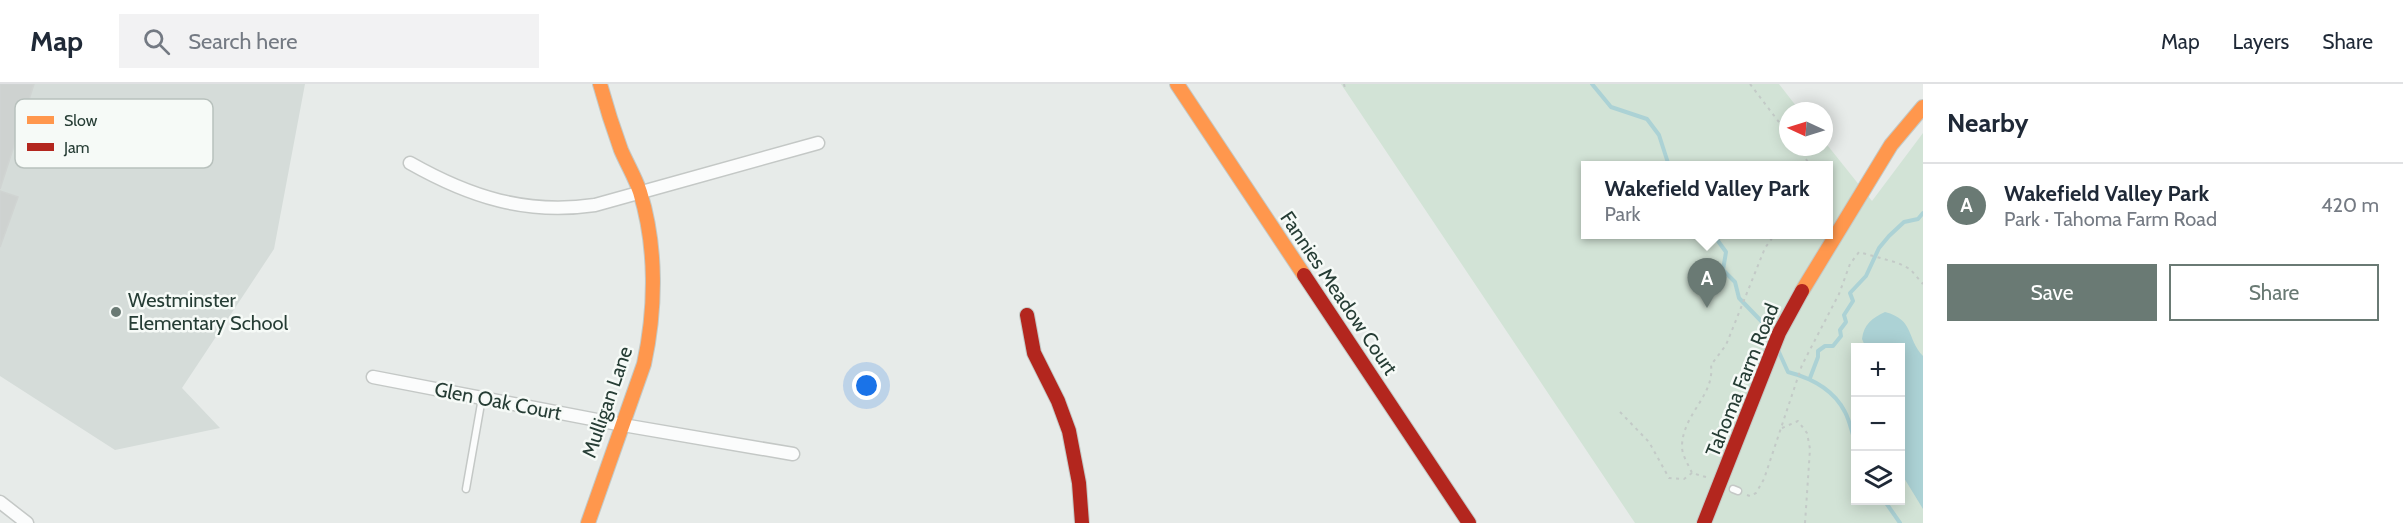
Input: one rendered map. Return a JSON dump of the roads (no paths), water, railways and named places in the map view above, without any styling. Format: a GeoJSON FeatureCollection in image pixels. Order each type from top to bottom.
{"type":"FeatureCollection","features":[{"type":"Feature","properties":{"kind":"street","name":"Mulligan Lane"},"geometry":{"type":"LineString","coordinates":[[588,523],[598,489],[643,366],[652,314],[651,257],[640,192],[621,148],[600,84]]}},
{"type":"Feature","properties":{"kind":"street","name":"Fannies Meadow Court"},"geometry":{"type":"LineString","coordinates":[[1177,84],[1469,523]]}},
{"type":"Feature","properties":{"kind":"street","name":"Tahoma Farm Road"},"geometry":{"type":"LineString","coordinates":[[1833,237],[1891,145],[1923,107]]}},
{"type":"Feature","properties":{"kind":"street"},"geometry":{"type":"LineString","coordinates":[[410,163],[438,179],[467,191],[524,207],[571,209],[595,205],[818,142]]}},
{"type":"Feature","properties":{"kind":"street","name":"Tahoma Farm Road"},"geometry":{"type":"LineString","coordinates":[[1704,523],[1779,333],[1832,239]]}},
{"type":"Feature","properties":{"kind":"street"},"geometry":{"type":"LineString","coordinates":[[1027,315],[1034,352],[1058,401],[1069,431],[1079,483],[1082,523]]}},
{"type":"Feature","properties":{"kind":"street","name":"Glen Oak Court"},"geometry":{"type":"LineString","coordinates":[[372,378],[622,425],[794,454]]}},
{"type":"Feature","properties":{"kind":"street"},"geometry":{"type":"LineString","coordinates":[[0,502],[27,523]]}},
{"type":"Feature","properties":{"kind":"lane"},"geometry":{"type":"LineString","coordinates":[[466,489],[482,398]]}},
{"type":"Feature","properties":{"kind":"water"},"geometry":{"type":"Polygon","coordinates":[[[1885,312],[1895,315],[1906,325],[1923,356],[1923,509],[1905,480],[1905,343],[1864,343],[1862,339],[1865,329],[1876,317],[1885,312]]]}},
{"type":"Feature","properties":{"kind":"waterway"},"geometry":{"type":"LineString","coordinates":[[1592,84],[1611,107],[1647,119],[1659,135],[1667,161]]}},
{"type":"Feature","properties":{"kind":"waterway"},"geometry":{"type":"LineString","coordinates":[[1810,378],[1818,351],[1825,346],[1833,346],[1841,336],[1840,330],[1846,322],[1844,315],[1853,301],[1850,293],[1866,276],[1879,248],[1904,222],[1918,219],[1923,213]]}},
{"type":"Feature","properties":{"kind":"waterway"},"geometry":{"type":"LineString","coordinates":[[1717,239],[1726,252],[1723,270],[1735,282],[1739,298],[1764,324],[1770,336]]}},
{"type":"Feature","properties":{"kind":"waterway"},"geometry":{"type":"LineString","coordinates":[[1778,350],[1788,372],[1813,381],[1835,397],[1847,416],[1851,428]]}},
{"type":"Feature","properties":{"kind":"waterway"},"geometry":{"type":"LineString","coordinates":[[1887,505],[1900,523]]}},
{"type":"Feature","properties":{"kind":"place","name":"Wakefield Valley Park"},"geometry":{"type":"Point","coordinates":[1707,308]}},
{"type":"Feature","properties":{"kind":"place","name":"Westminster Elementary School"},"geometry":{"type":"Point","coordinates":[116,312]}}]}
